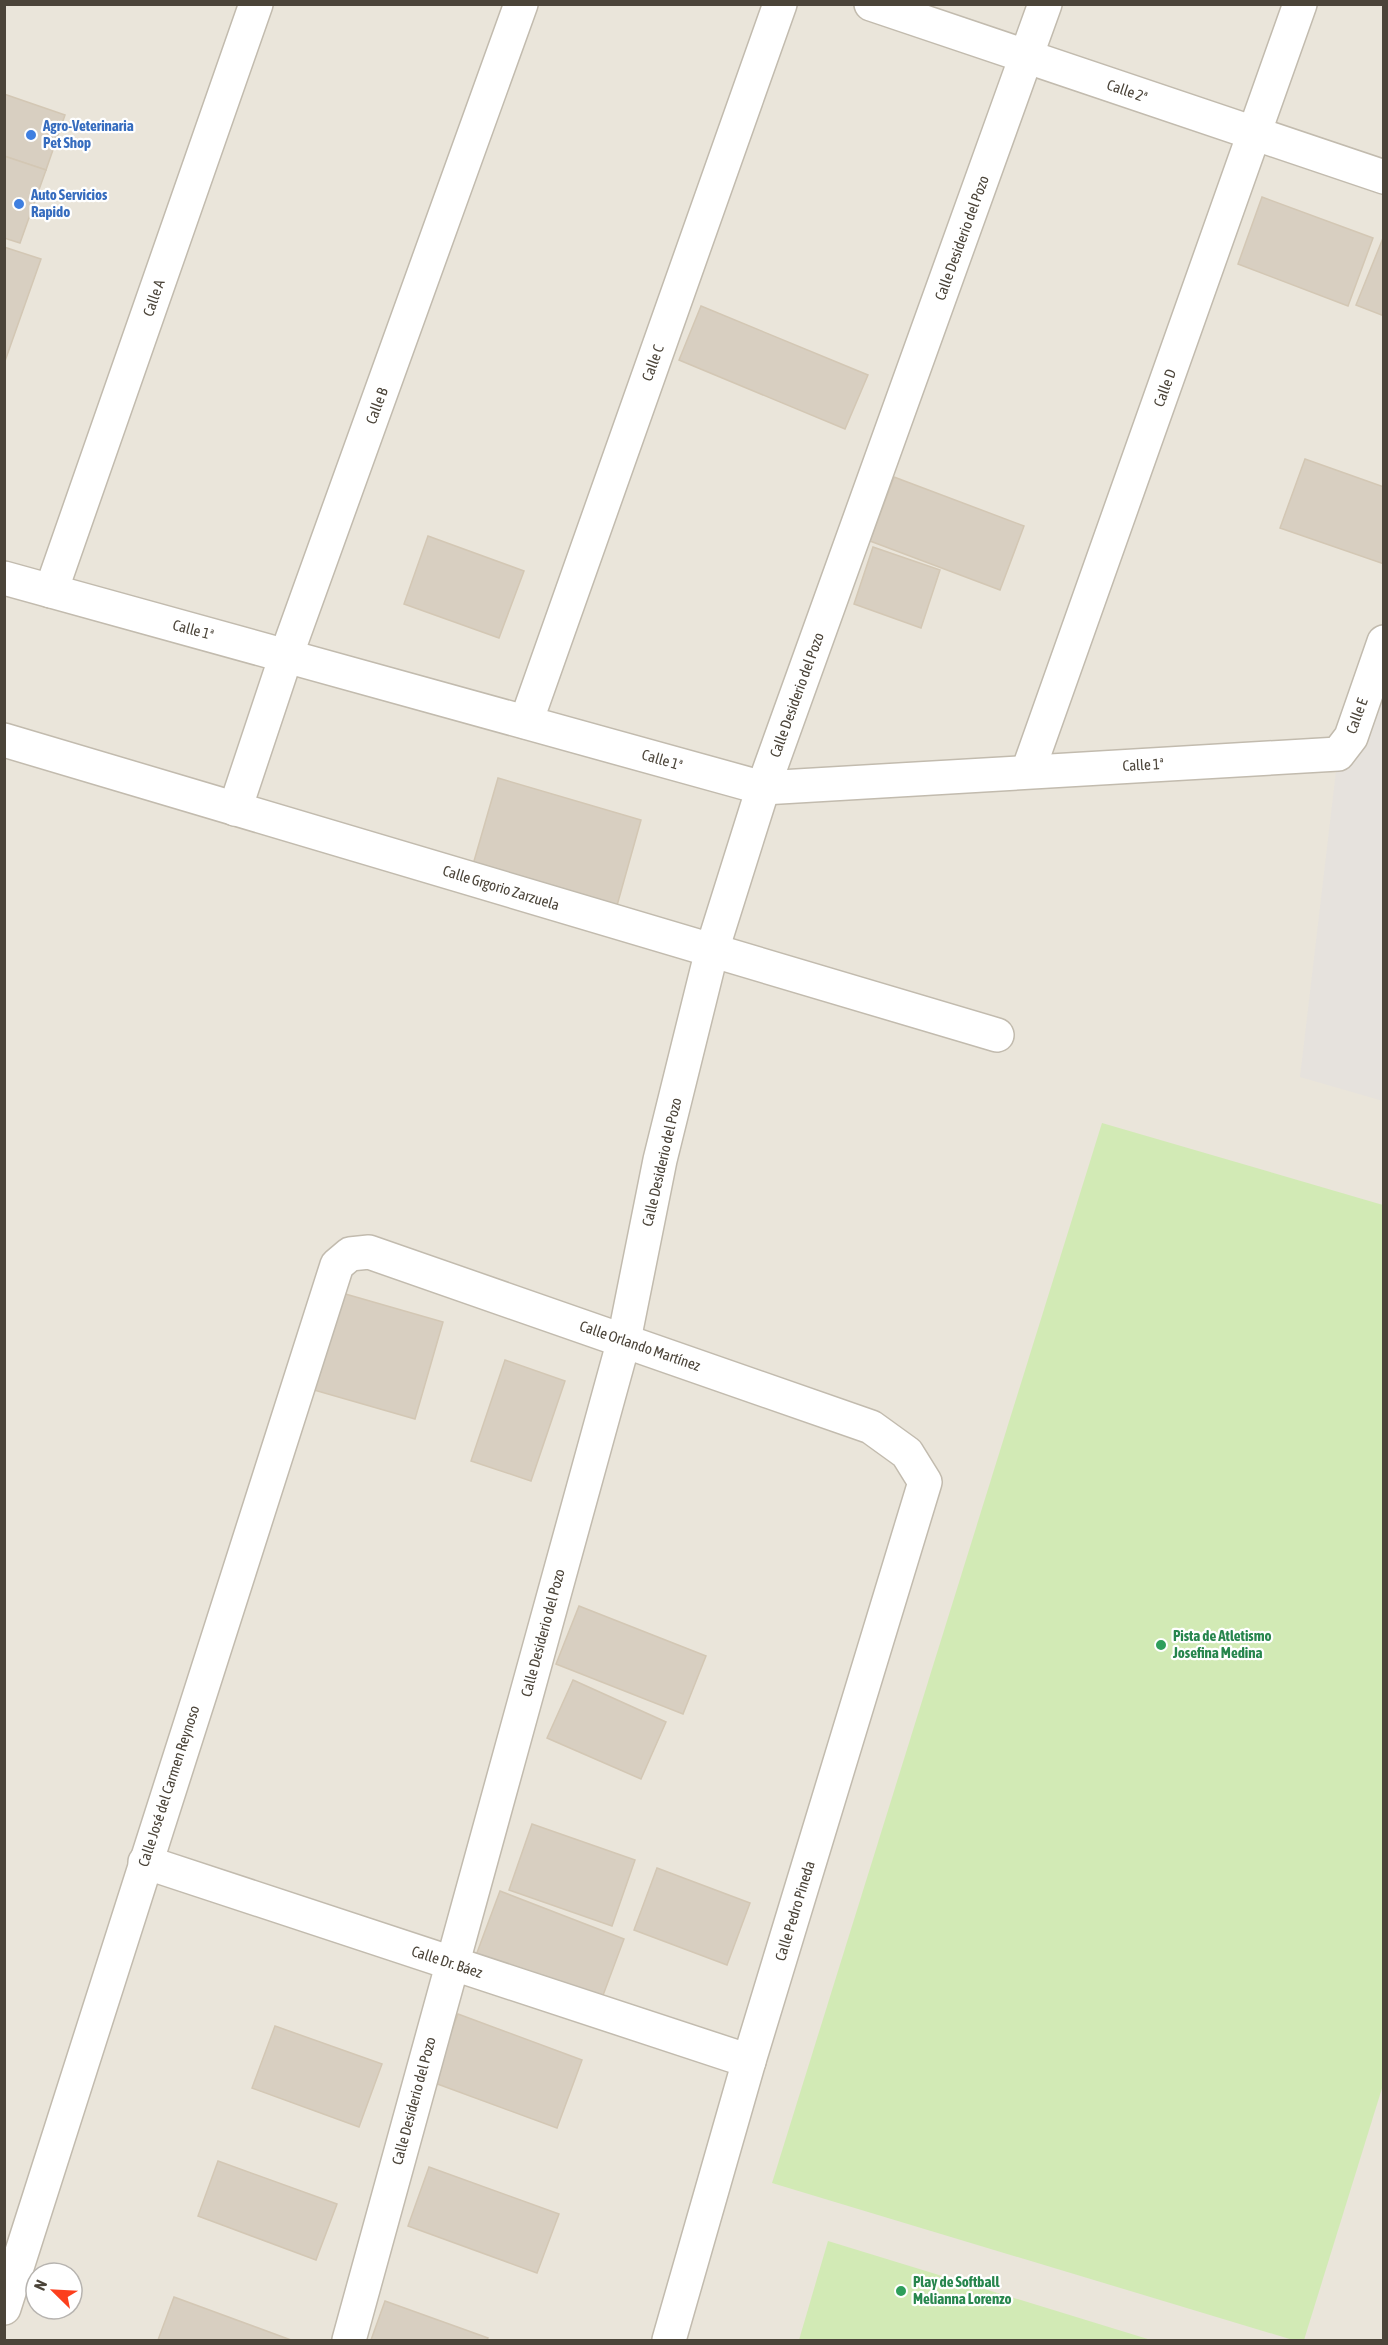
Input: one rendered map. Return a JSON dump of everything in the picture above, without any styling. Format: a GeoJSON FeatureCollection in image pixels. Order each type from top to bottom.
{"type":"FeatureCollection","features":[{"type":"Feature","properties":{"kind":"street","name":"Calle A"},"geometry":{"type":"LineString","coordinates":[[51,591],[256,4]]}},
{"type":"Feature","properties":{"kind":"street","name":"Calle B"},"geometry":{"type":"LineString","coordinates":[[235,809],[286,656],[521,4]]}},
{"type":"Feature","properties":{"kind":"street","name":"Calle C"},"geometry":{"type":"LineString","coordinates":[[525,722],[780,4]]}},
{"type":"Feature","properties":{"kind":"street","name":"Calle 2ª"},"geometry":{"type":"LineString","coordinates":[[871,4],[1383,177]]}},
{"type":"Feature","properties":{"kind":"street","name":"Calle Desiderio del Pozo"},"geometry":{"type":"LineString","coordinates":[[349,2340],[624,1340],[660,1161],[712,950],[763,788],[1045,4]]}},
{"type":"Feature","properties":{"kind":"street","name":"Calle D"},"geometry":{"type":"LineString","coordinates":[[1028,771],[1256,134],[1300,4]]}},
{"type":"Feature","properties":{"kind":"street","name":"Calle 1ª"},"geometry":{"type":"LineString","coordinates":[[4,578],[763,788],[1338,754]]}},
{"type":"Feature","properties":{"kind":"street","name":"Calle E"},"geometry":{"type":"LineString","coordinates":[[1338,754],[1351,737],[1383,642]]}},
{"type":"Feature","properties":{"kind":"street","name":"Calle Grgorio Zarzuela"},"geometry":{"type":"LineString","coordinates":[[4,740],[997,1035]]}},
{"type":"Feature","properties":{"kind":"street","name":"Calle Orlando Martínez"},"geometry":{"type":"LineString","coordinates":[[336,1265],[350,1254],[369,1252],[871,1427],[906,1453],[925,1482]]}},
{"type":"Feature","properties":{"kind":"street","name":"Calle José del Carmen Reynoso"},"geometry":{"type":"LineString","coordinates":[[4,2308],[336,1265]]}},
{"type":"Feature","properties":{"kind":"street","name":"Calle Pedro Pineda"},"geometry":{"type":"LineString","coordinates":[[669,2340],[749,2061],[925,1482]]}},
{"type":"Feature","properties":{"kind":"street","name":"Calle Dr. Báez"},"geometry":{"type":"LineString","coordinates":[[145,1862],[749,2061]]}},
{"type":"Feature","properties":{"kind":"shaded area"},"geometry":{"type":"Polygon","coordinates":[[[5,5],[1383,5],[1383,2340],[5,2340],[5,5]]]}},
{"type":"Feature","properties":{"kind":"shaded area"},"geometry":{"type":"Polygon","coordinates":[[[1383,627],[1383,1101],[1300,1077],[1338,754],[1383,627]]]}},
{"type":"Feature","properties":{"kind":"green space","name":"Pista de Atletismo Josefina Medina"},"geometry":{"type":"Polygon","coordinates":[[[1102,1123],[1383,1205],[1383,2085],[1304,2340],[1293,2340],[772,2183],[1102,1123]]]}},
{"type":"Feature","properties":{"kind":"green space","name":"Play de Softball Melianna Lorenzo"},"geometry":{"type":"Polygon","coordinates":[[[828,2241],[1151,2340],[799,2340],[828,2241]]]}},
{"type":"Feature","properties":{"kind":"building","name":"Agro-Veterinaria Pet Shop"},"geometry":{"type":"Polygon","coordinates":[[[4,94],[65,115],[46,170],[4,156],[4,94]]]}},
{"type":"Feature","properties":{"kind":"building","name":"Auto Servicios Rapido"},"geometry":{"type":"Polygon","coordinates":[[[4,156],[46,170],[20,243],[4,238],[4,156]]]}},
{"type":"Feature","properties":{"kind":"building"},"geometry":{"type":"Polygon","coordinates":[[[1262,197],[1373,238],[1348,306],[1238,264],[1262,197]]]}},
{"type":"Feature","properties":{"kind":"building"},"geometry":{"type":"Polygon","coordinates":[[[1384,239],[1384,316],[1356,305],[1384,239]]]}},
{"type":"Feature","properties":{"kind":"building"},"geometry":{"type":"Polygon","coordinates":[[[4,247],[41,259],[4,364],[4,247]]]}},
{"type":"Feature","properties":{"kind":"building"},"geometry":{"type":"Polygon","coordinates":[[[701,306],[868,375],[845,429],[679,360],[701,306]]]}},
{"type":"Feature","properties":{"kind":"building"},"geometry":{"type":"Polygon","coordinates":[[[1305,459],[1384,487],[1384,564],[1280,528],[1305,459]]]}},
{"type":"Feature","properties":{"kind":"building"},"geometry":{"type":"Polygon","coordinates":[[[894,477],[1024,526],[1000,590],[870,541],[894,477]]]}},
{"type":"Feature","properties":{"kind":"building"},"geometry":{"type":"Polygon","coordinates":[[[428,536],[524,571],[499,638],[404,604],[428,536]]]}},
{"type":"Feature","properties":{"kind":"building"},"geometry":{"type":"Polygon","coordinates":[[[873,547],[940,570],[921,628],[854,604],[873,547]]]}},
{"type":"Feature","properties":{"kind":"building"},"geometry":{"type":"Polygon","coordinates":[[[498,778],[641,820],[616,909],[472,868],[498,778]]]}},
{"type":"Feature","properties":{"kind":"building"},"geometry":{"type":"Polygon","coordinates":[[[342,1293],[443,1322],[415,1419],[314,1390],[342,1293]]]}},
{"type":"Feature","properties":{"kind":"building"},"geometry":{"type":"Polygon","coordinates":[[[505,1360],[565,1381],[531,1481],[471,1461],[505,1360]]]}},
{"type":"Feature","properties":{"kind":"building"},"geometry":{"type":"Polygon","coordinates":[[[579,1606],[706,1656],[683,1714],[556,1664],[579,1606]]]}},
{"type":"Feature","properties":{"kind":"building"},"geometry":{"type":"Polygon","coordinates":[[[573,1680],[666,1722],[641,1779],[547,1738],[573,1680]]]}},
{"type":"Feature","properties":{"kind":"building"},"geometry":{"type":"Polygon","coordinates":[[[532,1824],[635,1860],[612,1926],[509,1890],[532,1824]]]}},
{"type":"Feature","properties":{"kind":"building"},"geometry":{"type":"Polygon","coordinates":[[[657,1868],[750,1903],[727,1965],[634,1930],[657,1868]]]}},
{"type":"Feature","properties":{"kind":"building"},"geometry":{"type":"Polygon","coordinates":[[[500,1891],[624,1939],[599,2006],[475,1958],[500,1891]]]}},
{"type":"Feature","properties":{"kind":"building"},"geometry":{"type":"Polygon","coordinates":[[[458,2014],[582,2060],[557,2128],[432,2082],[458,2014]]]}},
{"type":"Feature","properties":{"kind":"building"},"geometry":{"type":"Polygon","coordinates":[[[275,2026],[382,2064],[359,2127],[252,2088],[275,2026]]]}},
{"type":"Feature","properties":{"kind":"building"},"geometry":{"type":"Polygon","coordinates":[[[218,2161],[337,2204],[316,2260],[198,2216],[218,2161]]]}},
{"type":"Feature","properties":{"kind":"building"},"geometry":{"type":"Polygon","coordinates":[[[429,2167],[559,2214],[537,2273],[408,2226],[429,2167]]]}},
{"type":"Feature","properties":{"kind":"building"},"geometry":{"type":"Polygon","coordinates":[[[174,2297],[291,2340],[158,2340],[174,2297]]]}},
{"type":"Feature","properties":{"kind":"building"},"geometry":{"type":"Polygon","coordinates":[[[385,2301],[488,2338],[487,2340],[371,2340],[385,2301]]]}},
{"type":"Feature","properties":{"kind":"place","name":"Agro-Veterinaria Pet Shop"},"geometry":{"type":"Point","coordinates":[31,135]}},
{"type":"Feature","properties":{"kind":"place","name":"Auto Servicios Rapido"},"geometry":{"type":"Point","coordinates":[19,204]}},
{"type":"Feature","properties":{"kind":"place","name":"Pista de Atletismo Josefina Medina"},"geometry":{"type":"Point","coordinates":[1161,1645]}},
{"type":"Feature","properties":{"kind":"place","name":"Play de Softball Melianna Lorenzo"},"geometry":{"type":"Point","coordinates":[901,2291]}}]}
